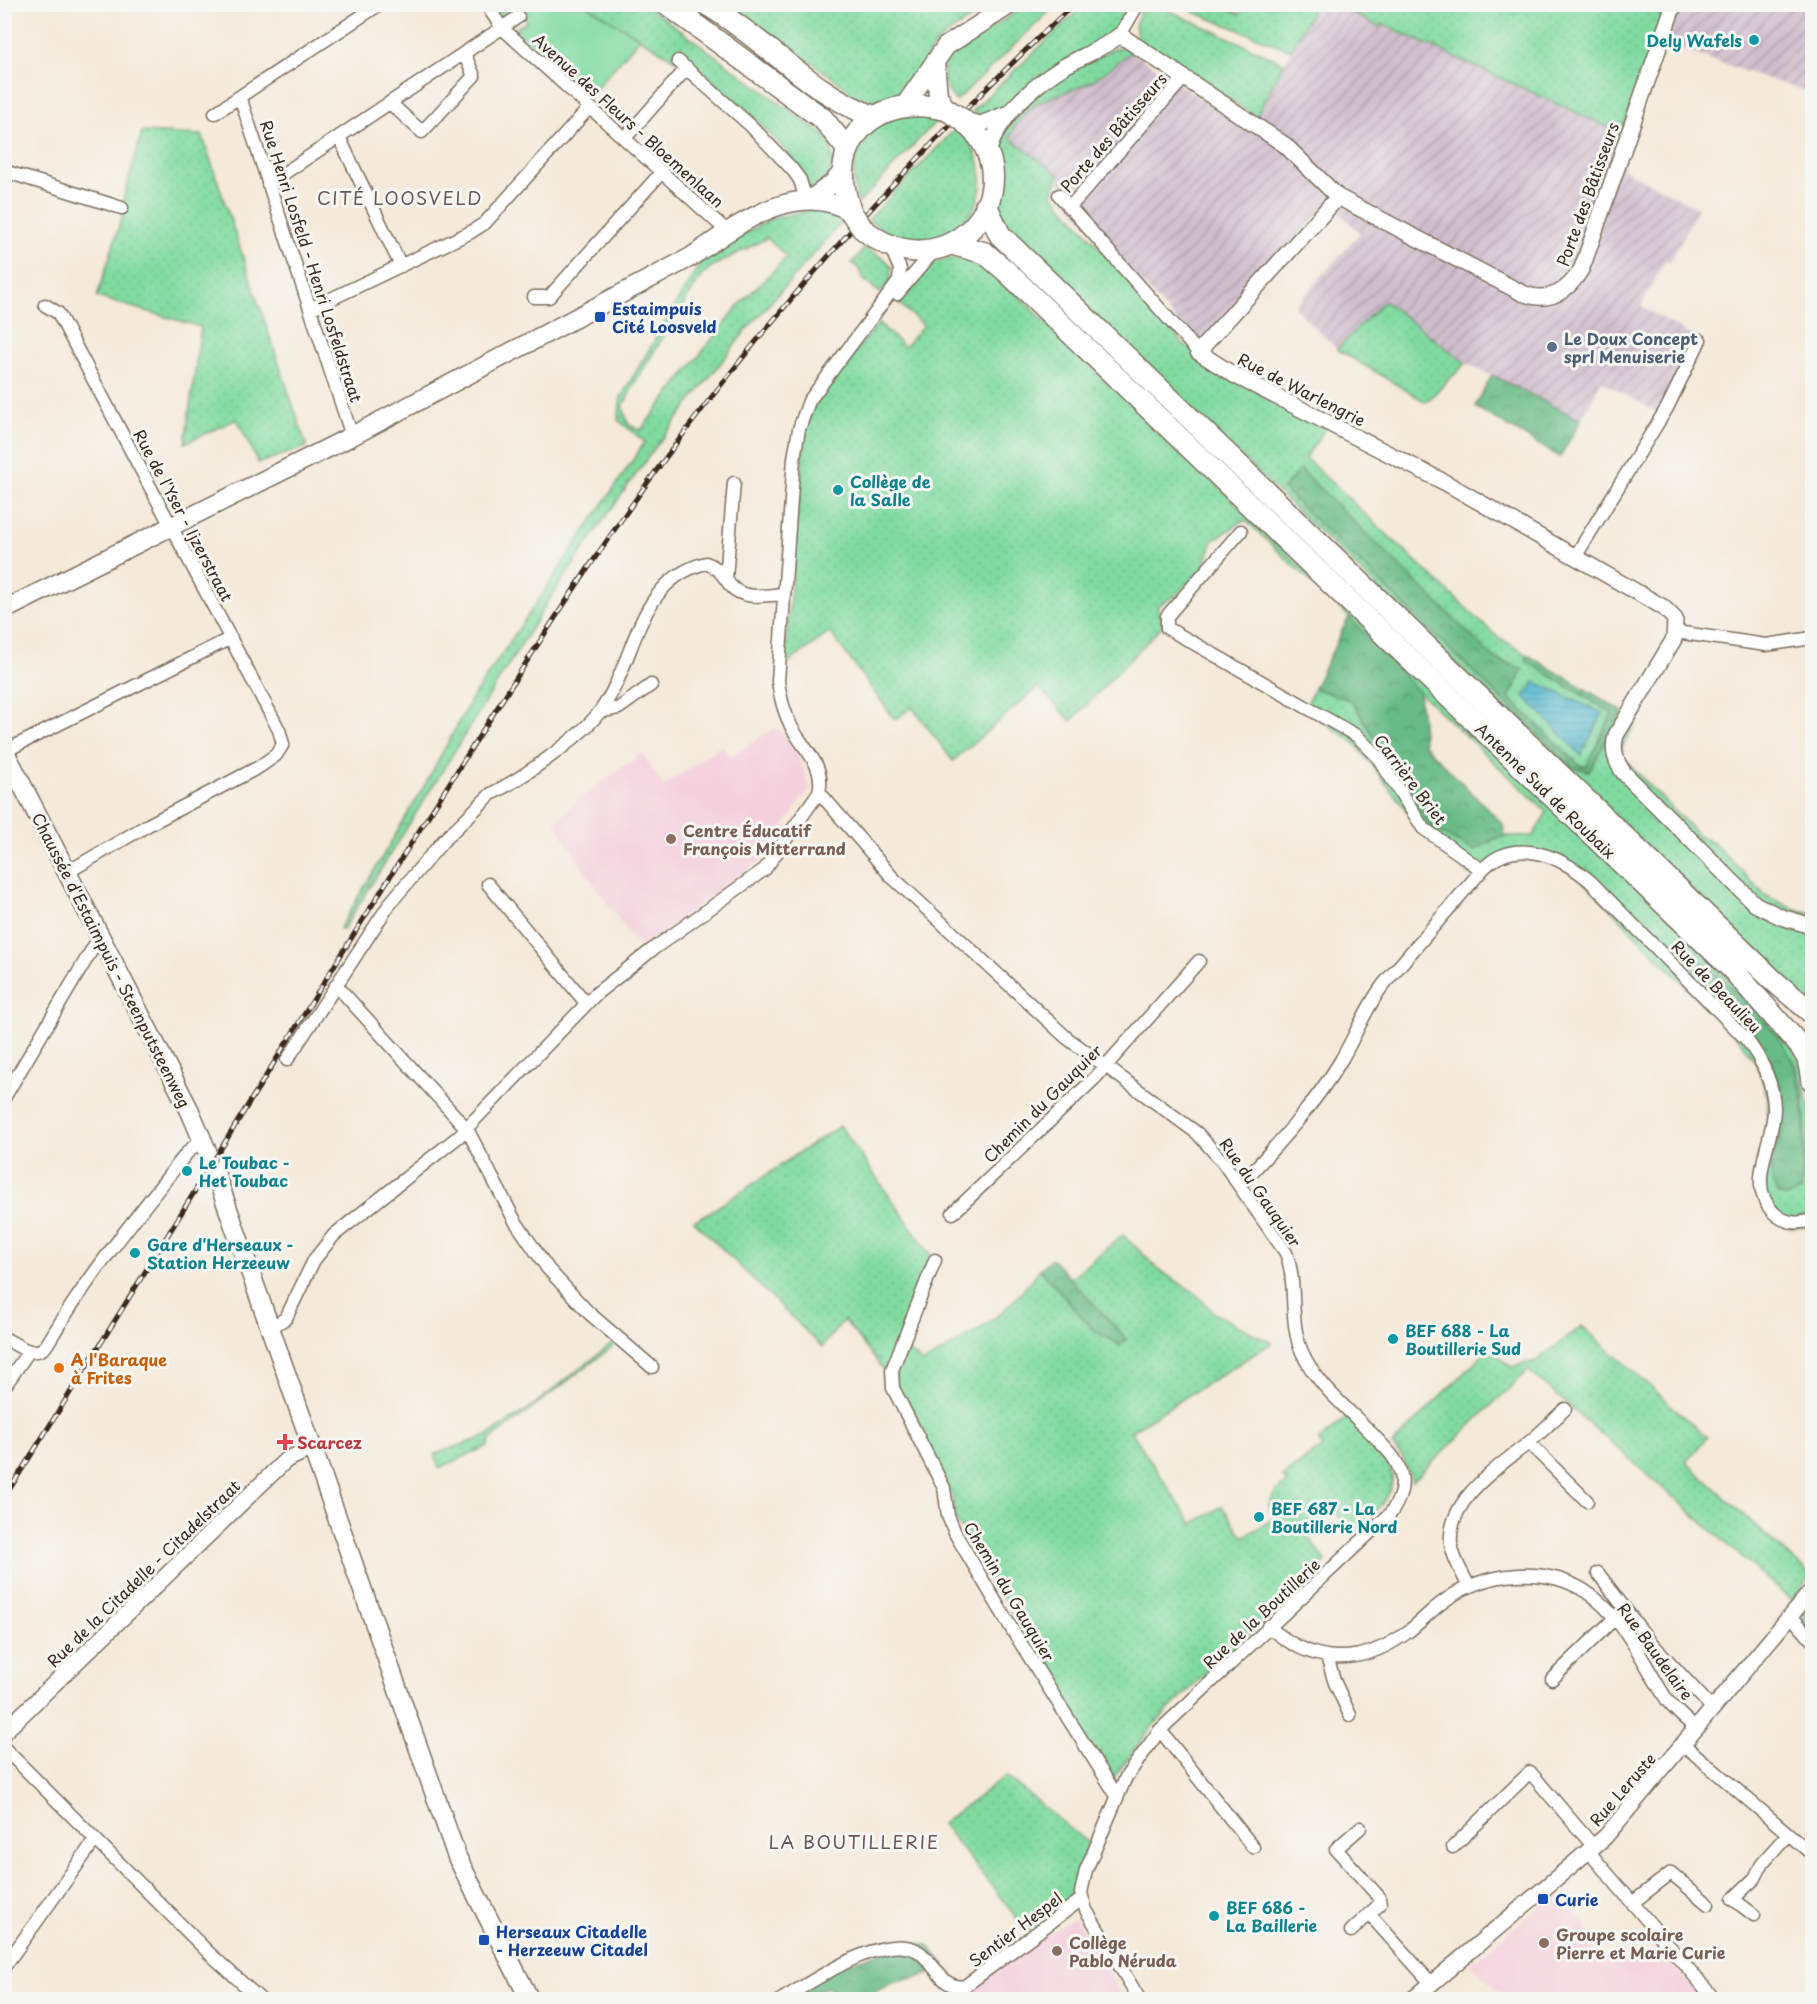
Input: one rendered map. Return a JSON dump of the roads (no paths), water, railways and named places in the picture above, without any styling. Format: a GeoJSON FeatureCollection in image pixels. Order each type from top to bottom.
{"type":"FeatureCollection","features":[{"type":"Feature","properties":{"kind":"highway"},"geometry":{"type":"LineString","coordinates":[[667,4],[823,119],[848,150]]}},
{"type":"Feature","properties":{"kind":"highway"},"geometry":{"type":"LineString","coordinates":[[706,4],[729,18],[836,99],[875,117]]}},
{"type":"Feature","properties":{"kind":"highway"},"geometry":{"type":"LineString","coordinates":[[943,247],[972,227],[986,205],[990,188],[987,154],[979,137],[955,115],[925,104],[904,105],[875,117],[859,132],[848,150],[843,171],[844,190],[856,220],[876,240],[891,248],[913,252],[943,247],[975,249],[993,259],[1267,506]]}},
{"type":"Feature","properties":{"kind":"highway"},"geometry":{"type":"LineString","coordinates":[[986,205],[1000,235],[1267,506]]}},
{"type":"Feature","properties":{"kind":"highway","name":"Antenne Sud de Roubaix"},"geometry":{"type":"LineString","coordinates":[[1267,506],[1762,969],[1812,1013]]}},
{"type":"Feature","properties":{"kind":"highway","name":"Antenne Sud de Roubaix"},"geometry":{"type":"LineString","coordinates":[[1267,506],[1748,984],[1801,1047],[1808,1059],[1812,1082]]}},
{"type":"Feature","properties":{"kind":"highway"},"geometry":{"type":"LineString","coordinates":[[1812,1072],[1812,1082]]}},
{"type":"Feature","properties":{"kind":"main road"},"geometry":{"type":"LineString","coordinates":[[904,105],[946,46],[1011,4]]}},
{"type":"Feature","properties":{"kind":"main road"},"geometry":{"type":"LineString","coordinates":[[935,61],[938,95],[955,115]]}},
{"type":"Feature","properties":{"kind":"main road"},"geometry":{"type":"LineString","coordinates":[[4,610],[352,436],[681,263],[764,211],[809,199],[833,183],[843,171]]}},
{"type":"Feature","properties":{"kind":"main road"},"geometry":{"type":"LineString","coordinates":[[809,199],[837,204],[856,220]]}},
{"type":"Feature","properties":{"kind":"main road","name":"Chaussée d'Estaimpuis - Steenputsteenweg"},"geometry":{"type":"LineString","coordinates":[[5,750],[66,873],[190,1111],[202,1139],[457,1857],[530,2000]]}},
{"type":"Feature","properties":{"kind":"street"},"geometry":{"type":"LineString","coordinates":[[215,113],[380,4]]}},
{"type":"Feature","properties":{"kind":"street","name":"Avenue des Fleurs - Bloemenlaan"},"geometry":{"type":"LineString","coordinates":[[486,4],[502,28],[728,232]]}},
{"type":"Feature","properties":{"kind":"street"},"geometry":{"type":"LineString","coordinates":[[987,154],[991,141],[1009,112],[1035,87],[1065,66],[1106,46],[1120,35],[1138,4]]}},
{"type":"Feature","properties":{"kind":"street","name":"Porte des Bâtisseurs"},"geometry":{"type":"LineString","coordinates":[[1120,35],[1285,145],[1338,197],[1522,293],[1532,297],[1557,296],[1568,288],[1582,268],[1674,4]]}},
{"type":"Feature","properties":{"kind":"street"},"geometry":{"type":"LineString","coordinates":[[268,184],[518,17]]}},
{"type":"Feature","properties":{"kind":"street"},"geometry":{"type":"LineString","coordinates":[[390,103],[422,132],[474,76],[464,53]]}},
{"type":"Feature","properties":{"kind":"street"},"geometry":{"type":"LineString","coordinates":[[625,138],[683,65],[751,126],[800,180],[809,199]]}},
{"type":"Feature","properties":{"kind":"street","name":"Porte des Bâtisseurs"},"geometry":{"type":"LineString","coordinates":[[1069,208],[1183,79]]}},
{"type":"Feature","properties":{"kind":"street","name":"Rue Henri Losfeld - Henri Losfeldstraat"},"geometry":{"type":"LineString","coordinates":[[240,97],[352,436]]}},
{"type":"Feature","properties":{"kind":"street"},"geometry":{"type":"LineString","coordinates":[[310,309],[485,223],[589,108]]}},
{"type":"Feature","properties":{"kind":"street"},"geometry":{"type":"LineString","coordinates":[[955,115],[981,124],[991,122],[1009,112]]}},
{"type":"Feature","properties":{"kind":"street"},"geometry":{"type":"LineString","coordinates":[[339,136],[401,266]]}},
{"type":"Feature","properties":{"kind":"street"},"geometry":{"type":"LineString","coordinates":[[4,171],[122,208]]}},
{"type":"Feature","properties":{"kind":"street"},"geometry":{"type":"LineString","coordinates":[[534,297],[549,297],[662,172]]}},
{"type":"Feature","properties":{"kind":"street","name":"Rue de Warlengrie"},"geometry":{"type":"LineString","coordinates":[[1059,195],[1198,352],[1239,378],[1446,483],[1575,557]]}},
{"type":"Feature","properties":{"kind":"street"},"geometry":{"type":"LineString","coordinates":[[1198,352],[1338,197]]}},
{"type":"Feature","properties":{"kind":"street"},"geometry":{"type":"LineString","coordinates":[[888,299],[900,292],[943,247]]}},
{"type":"Feature","properties":{"kind":"street"},"geometry":{"type":"LineString","coordinates":[[269,1329],[286,1318],[314,1260],[334,1235],[426,1164],[467,1129],[586,1003],[629,966],[765,869],[819,792],[821,780],[819,769],[792,727],[779,690],[783,594],[795,453],[808,401],[888,299],[899,281],[900,269],[891,248]]}},
{"type":"Feature","properties":{"kind":"street","name":"Rue de l'Yser - Ijzerstraat"},"geometry":{"type":"LineString","coordinates":[[45,305],[58,313],[279,730],[281,748],[276,756],[259,767],[148,825],[66,873]]}},
{"type":"Feature","properties":{"kind":"street"},"geometry":{"type":"LineString","coordinates":[[1700,340],[1667,408],[1575,557],[1663,607],[1675,619],[1676,632],[1671,644],[1616,735],[1614,749],[1617,761],[1631,779],[1755,904],[1781,917],[1812,926]]}},
{"type":"Feature","properties":{"kind":"street"},"geometry":{"type":"LineString","coordinates":[[726,578],[734,483]]}},
{"type":"Feature","properties":{"kind":"street","name":"Carrière Briet"},"geometry":{"type":"LineString","coordinates":[[1241,531],[1167,616],[1167,628],[1357,736],[1383,765],[1423,828],[1482,870]]}},
{"type":"Feature","properties":{"kind":"street"},"geometry":{"type":"LineString","coordinates":[[287,1060],[391,902],[451,833],[491,794],[507,786],[570,740],[600,712],[609,699],[641,622],[663,586],[672,578],[706,563],[719,569],[738,592],[750,596],[783,594]]}},
{"type":"Feature","properties":{"kind":"street"},"geometry":{"type":"LineString","coordinates":[[1676,632],[1766,645],[1812,638]]}},
{"type":"Feature","properties":{"kind":"street"},"geometry":{"type":"LineString","coordinates":[[5,750],[231,638]]}},
{"type":"Feature","properties":{"kind":"street"},"geometry":{"type":"LineString","coordinates":[[600,712],[619,708],[651,685]]}},
{"type":"Feature","properties":{"kind":"street","name":"Rue du Gauquier"},"geometry":{"type":"LineString","coordinates":[[819,792],[892,877],[1067,1038],[1197,1133],[1240,1185],[1286,1253],[1296,1330],[1305,1359],[1322,1381],[1392,1455],[1401,1474],[1401,1490]]}},
{"type":"Feature","properties":{"kind":"street","name":"Rue de Beaulieu"},"geometry":{"type":"LineString","coordinates":[[1482,870],[1498,858],[1521,851],[1545,854],[1569,865],[1590,881],[1747,1040],[1768,1078],[1774,1105],[1762,1171],[1762,1192],[1771,1210],[1786,1221],[1795,1223],[1812,1220]]}},
{"type":"Feature","properties":{"kind":"street"},"geometry":{"type":"LineString","coordinates":[[1240,1185],[1293,1129],[1329,1079],[1369,1004],[1383,985],[1482,870]]}},
{"type":"Feature","properties":{"kind":"street"},"geometry":{"type":"LineString","coordinates":[[488,885],[586,1003]]}},
{"type":"Feature","properties":{"kind":"street"},"geometry":{"type":"LineString","coordinates":[[4,1098],[100,936]]}},
{"type":"Feature","properties":{"kind":"street","name":"Chemin du Gauquier"},"geometry":{"type":"LineString","coordinates":[[953,1213],[1105,1066],[1199,961]]}},
{"type":"Feature","properties":{"kind":"street"},"geometry":{"type":"LineString","coordinates":[[336,986],[467,1129],[508,1208],[536,1253],[589,1312],[651,1367]]}},
{"type":"Feature","properties":{"kind":"street"},"geometry":{"type":"LineString","coordinates":[[4,1338],[36,1353],[46,1346],[72,1303],[103,1260],[187,1153],[202,1139]]}},
{"type":"Feature","properties":{"kind":"street","name":"Chemin du Gauquier"},"geometry":{"type":"LineString","coordinates":[[935,1260],[892,1370],[893,1388],[944,1488],[948,1516],[956,1535],[1013,1631],[1118,1796]]}},
{"type":"Feature","properties":{"kind":"street"},"geometry":{"type":"LineString","coordinates":[[4,1387],[28,1351]]}},
{"type":"Feature","properties":{"kind":"street"},"geometry":{"type":"LineString","coordinates":[[1469,1587],[1451,1546],[1451,1532],[1456,1515],[1477,1487],[1565,1410]]}},
{"type":"Feature","properties":{"kind":"street"},"geometry":{"type":"LineString","coordinates":[[1529,1443],[1587,1501]]}},
{"type":"Feature","properties":{"kind":"street","name":"Rue de la Citadelle - Citadelstraat"},"geometry":{"type":"LineString","coordinates":[[4,1732],[286,1460],[312,1448]]}},
{"type":"Feature","properties":{"kind":"street","name":"Rue de la Boutillerie"},"geometry":{"type":"LineString","coordinates":[[1082,1899],[1083,1878],[1118,1796],[1135,1763],[1160,1730],[1268,1626],[1378,1526],[1395,1508],[1401,1490]]}},
{"type":"Feature","properties":{"kind":"street"},"geometry":{"type":"LineString","coordinates":[[1598,1573],[1647,1638],[1713,1709]]}},
{"type":"Feature","properties":{"kind":"street","name":"Rue Baudelaire"},"geometry":{"type":"LineString","coordinates":[[1268,1626],[1299,1649],[1327,1657],[1359,1655],[1387,1645],[1449,1598],[1469,1587],[1519,1575],[1554,1578],[1584,1590],[1614,1619],[1642,1657],[1668,1700],[1696,1729]]}},
{"type":"Feature","properties":{"kind":"street","name":"Rue Leruste"},"geometry":{"type":"LineString","coordinates":[[1412,2000],[1592,1850],[1684,1745],[1812,1590]]}},
{"type":"Feature","properties":{"kind":"street"},"geometry":{"type":"LineString","coordinates":[[1791,1616],[1812,1640]]}},
{"type":"Feature","properties":{"kind":"street"},"geometry":{"type":"LineString","coordinates":[[1551,1679],[1614,1619]]}},
{"type":"Feature","properties":{"kind":"street"},"geometry":{"type":"LineString","coordinates":[[1327,1657],[1335,1683],[1350,1715]]}},
{"type":"Feature","properties":{"kind":"street"},"geometry":{"type":"LineString","coordinates":[[1160,1730],[1253,1847]]}},
{"type":"Feature","properties":{"kind":"street"},"geometry":{"type":"LineString","coordinates":[[1684,1745],[1812,1854]]}},
{"type":"Feature","properties":{"kind":"street"},"geometry":{"type":"LineString","coordinates":[[4,1748],[95,1840],[261,2000]]}},
{"type":"Feature","properties":{"kind":"street"},"geometry":{"type":"LineString","coordinates":[[1453,1846],[1530,1772],[1632,1903],[1715,2000]]}},
{"type":"Feature","properties":{"kind":"street"},"geometry":{"type":"LineString","coordinates":[[1350,1931],[1378,1908],[1379,1897],[1336,1849],[1360,1828]]}},
{"type":"Feature","properties":{"kind":"street"},"geometry":{"type":"LineString","coordinates":[[1754,1915],[1733,1899],[1755,1878],[1763,1862],[1788,1834]]}},
{"type":"Feature","properties":{"kind":"street"},"geometry":{"type":"LineString","coordinates":[[4,1967],[95,1840]]}},
{"type":"Feature","properties":{"kind":"street"},"geometry":{"type":"LineString","coordinates":[[1632,1903],[1671,1873],[1708,1904]]}},
{"type":"Feature","properties":{"kind":"street"},"geometry":{"type":"LineString","coordinates":[[1082,1899],[1140,2000]]}},
{"type":"Feature","properties":{"kind":"street","name":"Sentier Hespel"},"geometry":{"type":"LineString","coordinates":[[781,2000],[835,1968],[896,1947],[909,1948],[920,1953],[949,1984],[965,1986],[1082,1899]]}},
{"type":"Feature","properties":{"kind":"street"},"geometry":{"type":"LineString","coordinates":[[1370,1915],[1431,1983]]}},
{"type":"Feature","properties":{"kind":"water"},"geometry":{"type":"Polygon","coordinates":[[[1536,682],[1603,713],[1581,755],[1524,696],[1536,682]]]}},
{"type":"Feature","properties":{"kind":"railway"},"geometry":{"type":"LineString","coordinates":[[4,1498],[385,885],[537,645],[638,496],[752,346],[839,244],[930,146],[1074,4]]}},
{"type":"Feature","properties":{"kind":"place","name":"Dely Wafels"},"geometry":{"type":"Point","coordinates":[1754,40]}},
{"type":"Feature","properties":{"kind":"place","name":"Estaimpuis Cité Loosveld"},"geometry":{"type":"Point","coordinates":[600,317]}},
{"type":"Feature","properties":{"kind":"place","name":"Le Doux Concept sprl Menuiserie"},"geometry":{"type":"Point","coordinates":[1552,347]}},
{"type":"Feature","properties":{"kind":"place","name":"Collège de la Salle"},"geometry":{"type":"Point","coordinates":[838,490]}},
{"type":"Feature","properties":{"kind":"place","name":"Centre Éducatif François Mitterrand"},"geometry":{"type":"Point","coordinates":[671,839]}},
{"type":"Feature","properties":{"kind":"place","name":"Le Toubac - Het Toubac"},"geometry":{"type":"Point","coordinates":[187,1171]}},
{"type":"Feature","properties":{"kind":"place","name":"Gare d'Herseaux - Station Herzeeuw"},"geometry":{"type":"Point","coordinates":[135,1253]}},
{"type":"Feature","properties":{"kind":"place","name":"BEF 688 - La Boutillerie Sud"},"geometry":{"type":"Point","coordinates":[1393,1339]}},
{"type":"Feature","properties":{"kind":"place","name":"A l'Baraque à Frites"},"geometry":{"type":"Point","coordinates":[59,1368]}},
{"type":"Feature","properties":{"kind":"place","name":"Scarcez"},"geometry":{"type":"Point","coordinates":[285,1442]}},
{"type":"Feature","properties":{"kind":"place","name":"BEF 687 - La Boutillerie Nord"},"geometry":{"type":"Point","coordinates":[1259,1517]}},
{"type":"Feature","properties":{"kind":"place","name":"Curie"},"geometry":{"type":"Point","coordinates":[1543,1899]}},
{"type":"Feature","properties":{"kind":"place","name":"BEF 686 - La Baillerie"},"geometry":{"type":"Point","coordinates":[1214,1916]}},
{"type":"Feature","properties":{"kind":"place","name":"Herseaux Citadelle - Herzeeuw Citadel"},"geometry":{"type":"Point","coordinates":[484,1940]}},
{"type":"Feature","properties":{"kind":"place","name":"Groupe scolaire Pierre et Marie Curie"},"geometry":{"type":"Point","coordinates":[1544,1943]}},
{"type":"Feature","properties":{"kind":"place","name":"Collège Pablo Néruda"},"geometry":{"type":"Point","coordinates":[1057,1951]}},
{"type":"Feature","properties":{"kind":"district","name":"CITÉ LOOSVELD"},"geometry":{"type":"Point","coordinates":[400,197]}},
{"type":"Feature","properties":{"kind":"district","name":"LA BOUTILLERIE"},"geometry":{"type":"Point","coordinates":[854,1841]}}]}
